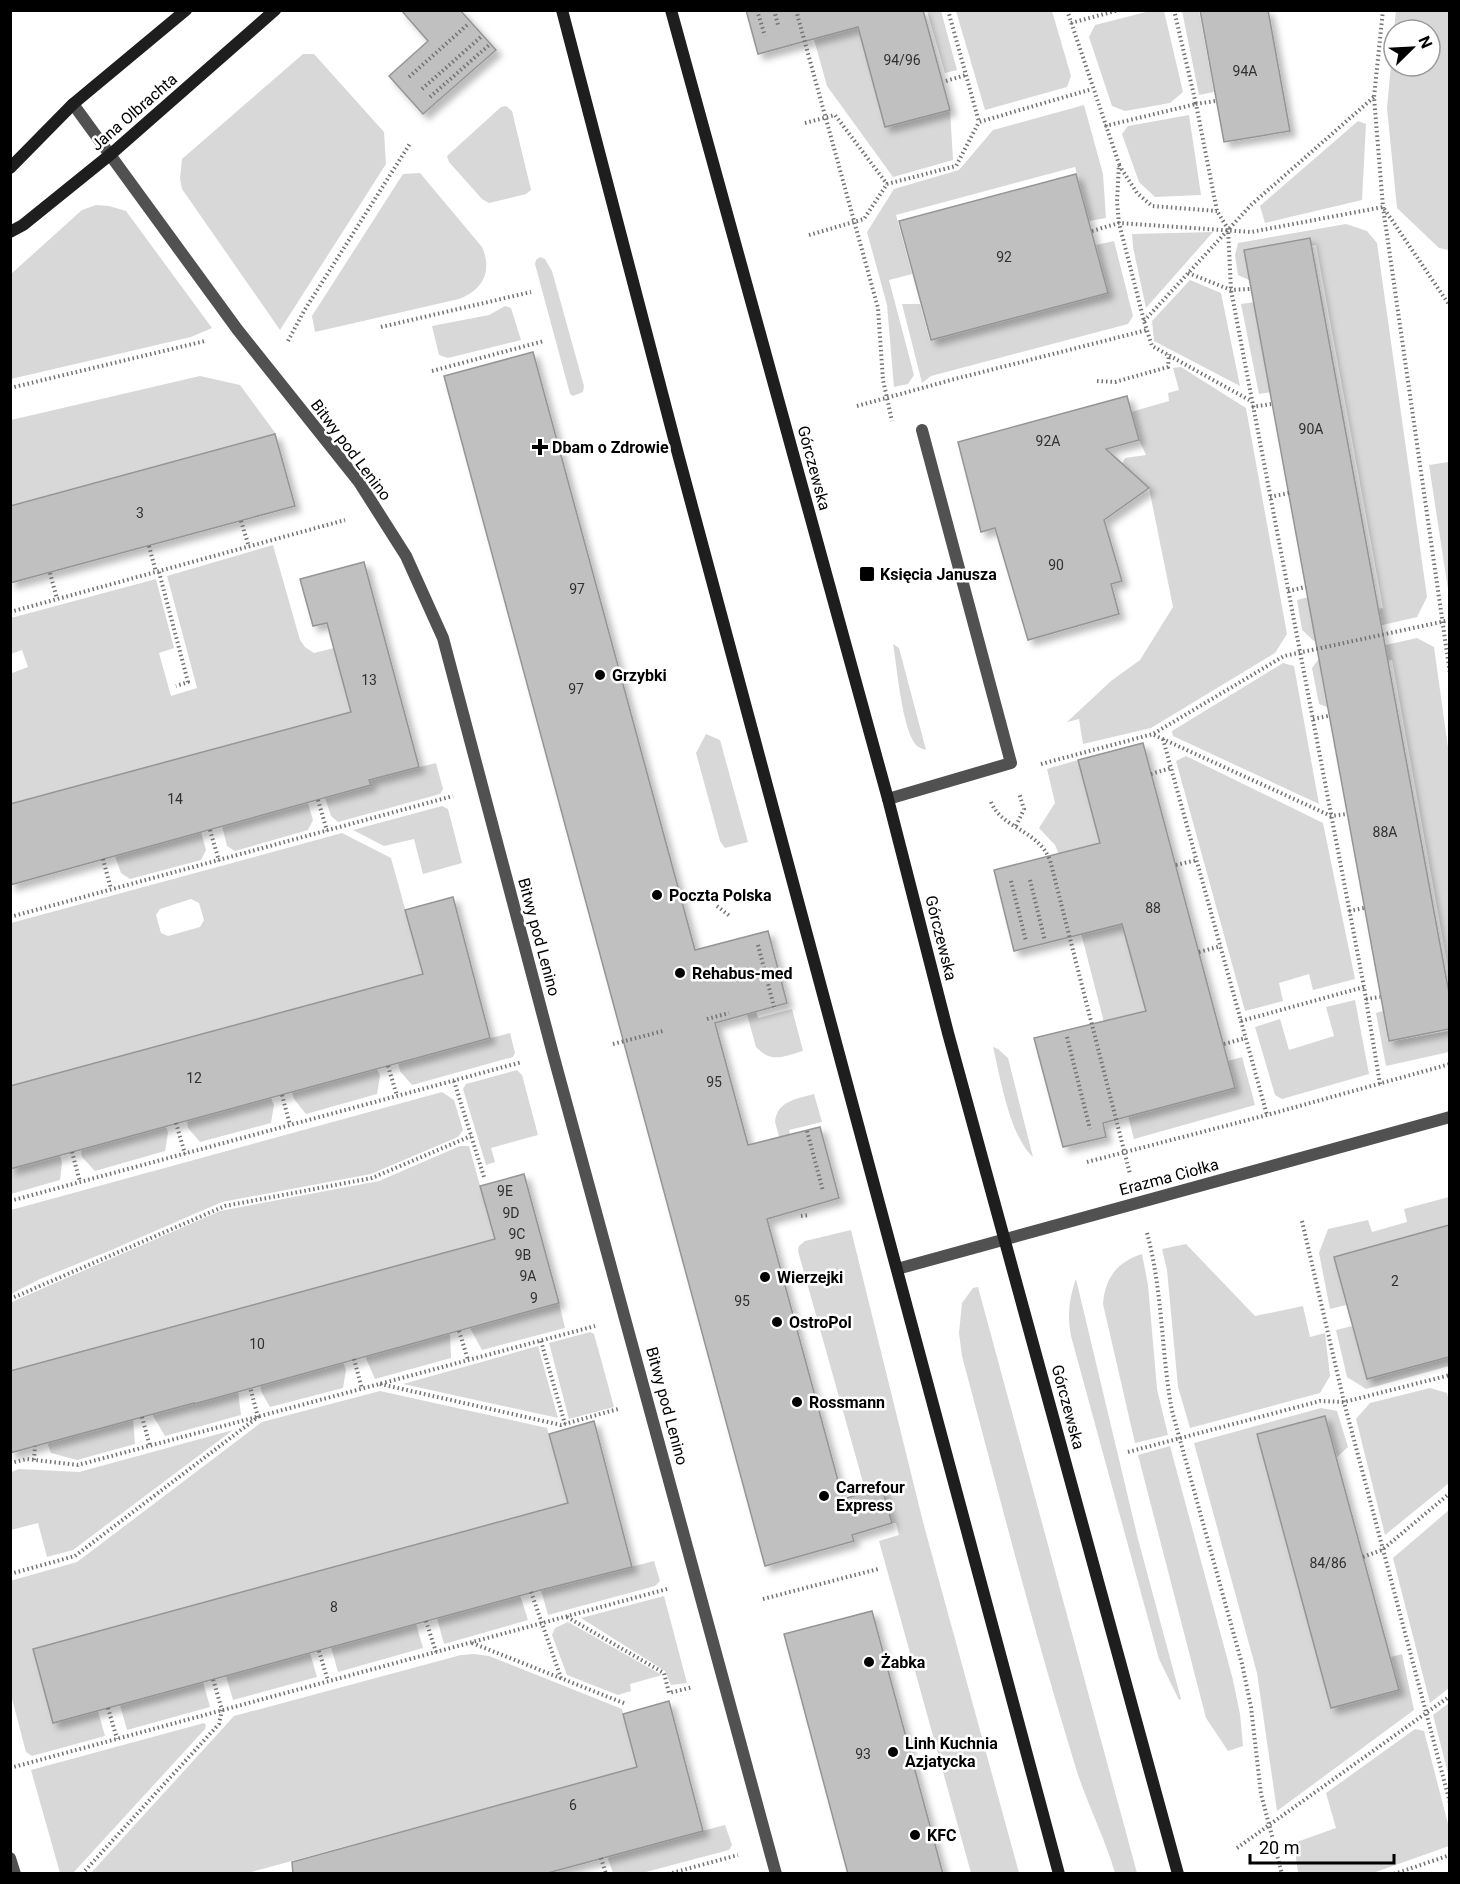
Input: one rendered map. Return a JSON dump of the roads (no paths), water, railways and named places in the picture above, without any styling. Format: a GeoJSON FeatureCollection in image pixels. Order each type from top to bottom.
{"type":"FeatureCollection","features":[{"type":"Feature","properties":{"kind":"main road"},"geometry":{"type":"LineString","coordinates":[[10,168],[73,104],[186,10]]}},
{"type":"Feature","properties":{"kind":"main road","name":"Jana Olbrachta"},"geometry":{"type":"LineString","coordinates":[[10,232],[23,225],[111,154],[275,10]]}},
{"type":"Feature","properties":{"kind":"main road"},"geometry":{"type":"LineString","coordinates":[[562,10],[690,500],[1059,1874]]}},
{"type":"Feature","properties":{"kind":"main road","name":"Górczewska"},"geometry":{"type":"LineString","coordinates":[[671,10],[888,799],[1004,1239],[1178,1874]]}},
{"type":"Feature","properties":{"kind":"street","name":"Bitwy pod Lenino"},"geometry":{"type":"LineString","coordinates":[[73,104],[237,330],[359,482],[406,556],[443,638],[553,1054],[776,1874]]}},
{"type":"Feature","properties":{"kind":"street"},"geometry":{"type":"LineString","coordinates":[[888,799],[1011,763],[922,430]]}},
{"type":"Feature","properties":{"kind":"street","name":"Erazma Ciołka"},"geometry":{"type":"LineString","coordinates":[[897,1269],[1449,1117]]}},
{"type":"Feature","properties":{"kind":"street"},"geometry":{"type":"LineString","coordinates":[[10,1858],[15,1874]]}},
{"type":"Feature","properties":{"kind":"place","name":"Dbam o Zdrowie"},"geometry":{"type":"Point","coordinates":[540,447]}},
{"type":"Feature","properties":{"kind":"place","name":"Księcia Janusza"},"geometry":{"type":"Point","coordinates":[867,574]}},
{"type":"Feature","properties":{"kind":"place","name":"Grzybki"},"geometry":{"type":"Point","coordinates":[600,675]}},
{"type":"Feature","properties":{"kind":"place","name":"Poczta Polska"},"geometry":{"type":"Point","coordinates":[657,895]}},
{"type":"Feature","properties":{"kind":"place","name":"Rehabus-med"},"geometry":{"type":"Point","coordinates":[680,973]}},
{"type":"Feature","properties":{"kind":"place","name":"Wierzejki"},"geometry":{"type":"Point","coordinates":[765,1277]}},
{"type":"Feature","properties":{"kind":"place","name":"OstroPol"},"geometry":{"type":"Point","coordinates":[777,1322]}},
{"type":"Feature","properties":{"kind":"place","name":"Rossmann"},"geometry":{"type":"Point","coordinates":[797,1402]}},
{"type":"Feature","properties":{"kind":"place","name":"Carrefour Express"},"geometry":{"type":"Point","coordinates":[824,1496]}},
{"type":"Feature","properties":{"kind":"place","name":"Żabka"},"geometry":{"type":"Point","coordinates":[869,1662]}},
{"type":"Feature","properties":{"kind":"place","name":"Linh Kuchnia Azjatycka"},"geometry":{"type":"Point","coordinates":[893,1752]}},
{"type":"Feature","properties":{"kind":"place","name":"KFC"},"geometry":{"type":"Point","coordinates":[915,1835]}}]}
